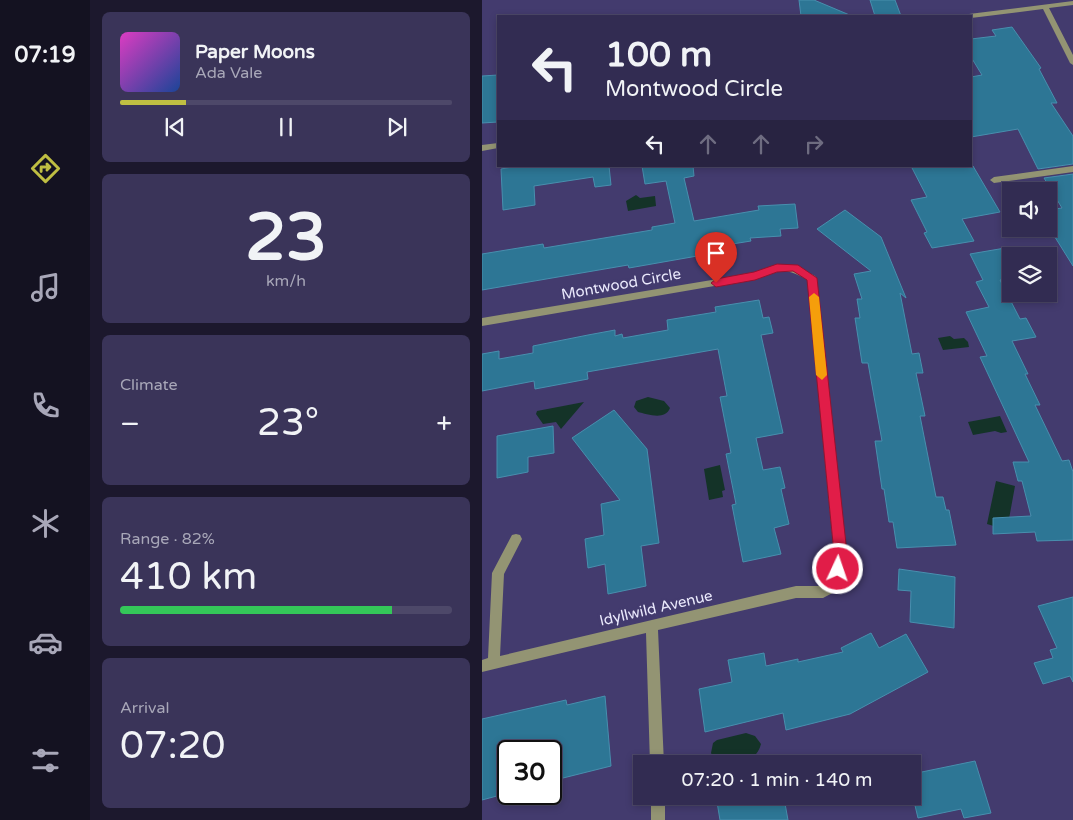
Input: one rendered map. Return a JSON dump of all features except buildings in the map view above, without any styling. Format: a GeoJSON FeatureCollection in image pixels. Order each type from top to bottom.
{"type":"FeatureCollection","features":[{"type":"Feature","properties":{"kind":"street"},"geometry":{"type":"LineString","coordinates":[[972,16],[1072,3]]}},
{"type":"Feature","properties":{"kind":"street"},"geometry":{"type":"LineString","coordinates":[[1045,7],[1072,62]]}},
{"type":"Feature","properties":{"kind":"street"},"geometry":{"type":"LineString","coordinates":[[482,148],[497,146]]}},
{"type":"Feature","properties":{"kind":"street"},"geometry":{"type":"LineString","coordinates":[[994,180],[1072,170]]}},
{"type":"Feature","properties":{"kind":"street","name":"Montwood Circle"},"geometry":{"type":"LineString","coordinates":[[482,322],[755,276],[777,268],[794,268],[812,278],[840,553],[836,585]]}},
{"type":"Feature","properties":{"kind":"street"},"geometry":{"type":"LineString","coordinates":[[488,664],[498,573],[516,539]]}},
{"type":"Feature","properties":{"kind":"street","name":"Idyllwild Avenue"},"geometry":{"type":"LineString","coordinates":[[488,664],[796,592],[824,592],[836,585]]}},
{"type":"Feature","properties":{"kind":"street"},"geometry":{"type":"LineString","coordinates":[[652,625],[657,755]]}},
{"type":"Feature","properties":{"kind":"street"},"geometry":{"type":"LineString","coordinates":[[658,805],[658,820]]}},
{"type":"Feature","properties":{"kind":"shaded area"},"geometry":{"type":"Polygon","coordinates":[[[636,195],[640,198],[655,196],[656,206],[628,211],[626,201],[636,195]]]}},
{"type":"Feature","properties":{"kind":"shaded area"},"geometry":{"type":"Polygon","coordinates":[[[950,336],[954,339],[964,338],[968,342],[969,347],[943,350],[938,338],[950,336]]]}},
{"type":"Feature","properties":{"kind":"shaded area"},"geometry":{"type":"Polygon","coordinates":[[[648,397],[664,401],[670,408],[668,412],[656,416],[638,412],[634,407],[636,401],[648,397]]]}},
{"type":"Feature","properties":{"kind":"shaded area"},"geometry":{"type":"Polygon","coordinates":[[[584,402],[561,429],[556,422],[543,424],[536,414],[537,411],[584,402]]]}},
{"type":"Feature","properties":{"kind":"shaded area"},"geometry":{"type":"Polygon","coordinates":[[[1000,416],[1007,432],[995,431],[973,435],[968,422],[1000,416]]]}},
{"type":"Feature","properties":{"kind":"shaded area"},"geometry":{"type":"Polygon","coordinates":[[[720,465],[725,490],[722,491],[723,497],[709,500],[704,469],[720,465]]]}},
{"type":"Feature","properties":{"kind":"shaded area"},"geometry":{"type":"Polygon","coordinates":[[[996,481],[1015,486],[1007,530],[987,524],[996,481]]]}},
{"type":"Feature","properties":{"kind":"shaded area"},"geometry":{"type":"Polygon","coordinates":[[[746,733],[755,736],[761,744],[755,755],[712,755],[713,743],[717,740],[746,733]]]}},
{"type":"Feature","properties":{"kind":"slow traffic"},"geometry":{"type":"LineString","coordinates":[[814,297],[822,375]]}},
{"type":"Feature","properties":{"kind":"route"},"geometry":{"type":"LineString","coordinates":[[716,283],[755,276],[777,268],[794,268],[812,278],[840,553],[838,569]]}}]}
